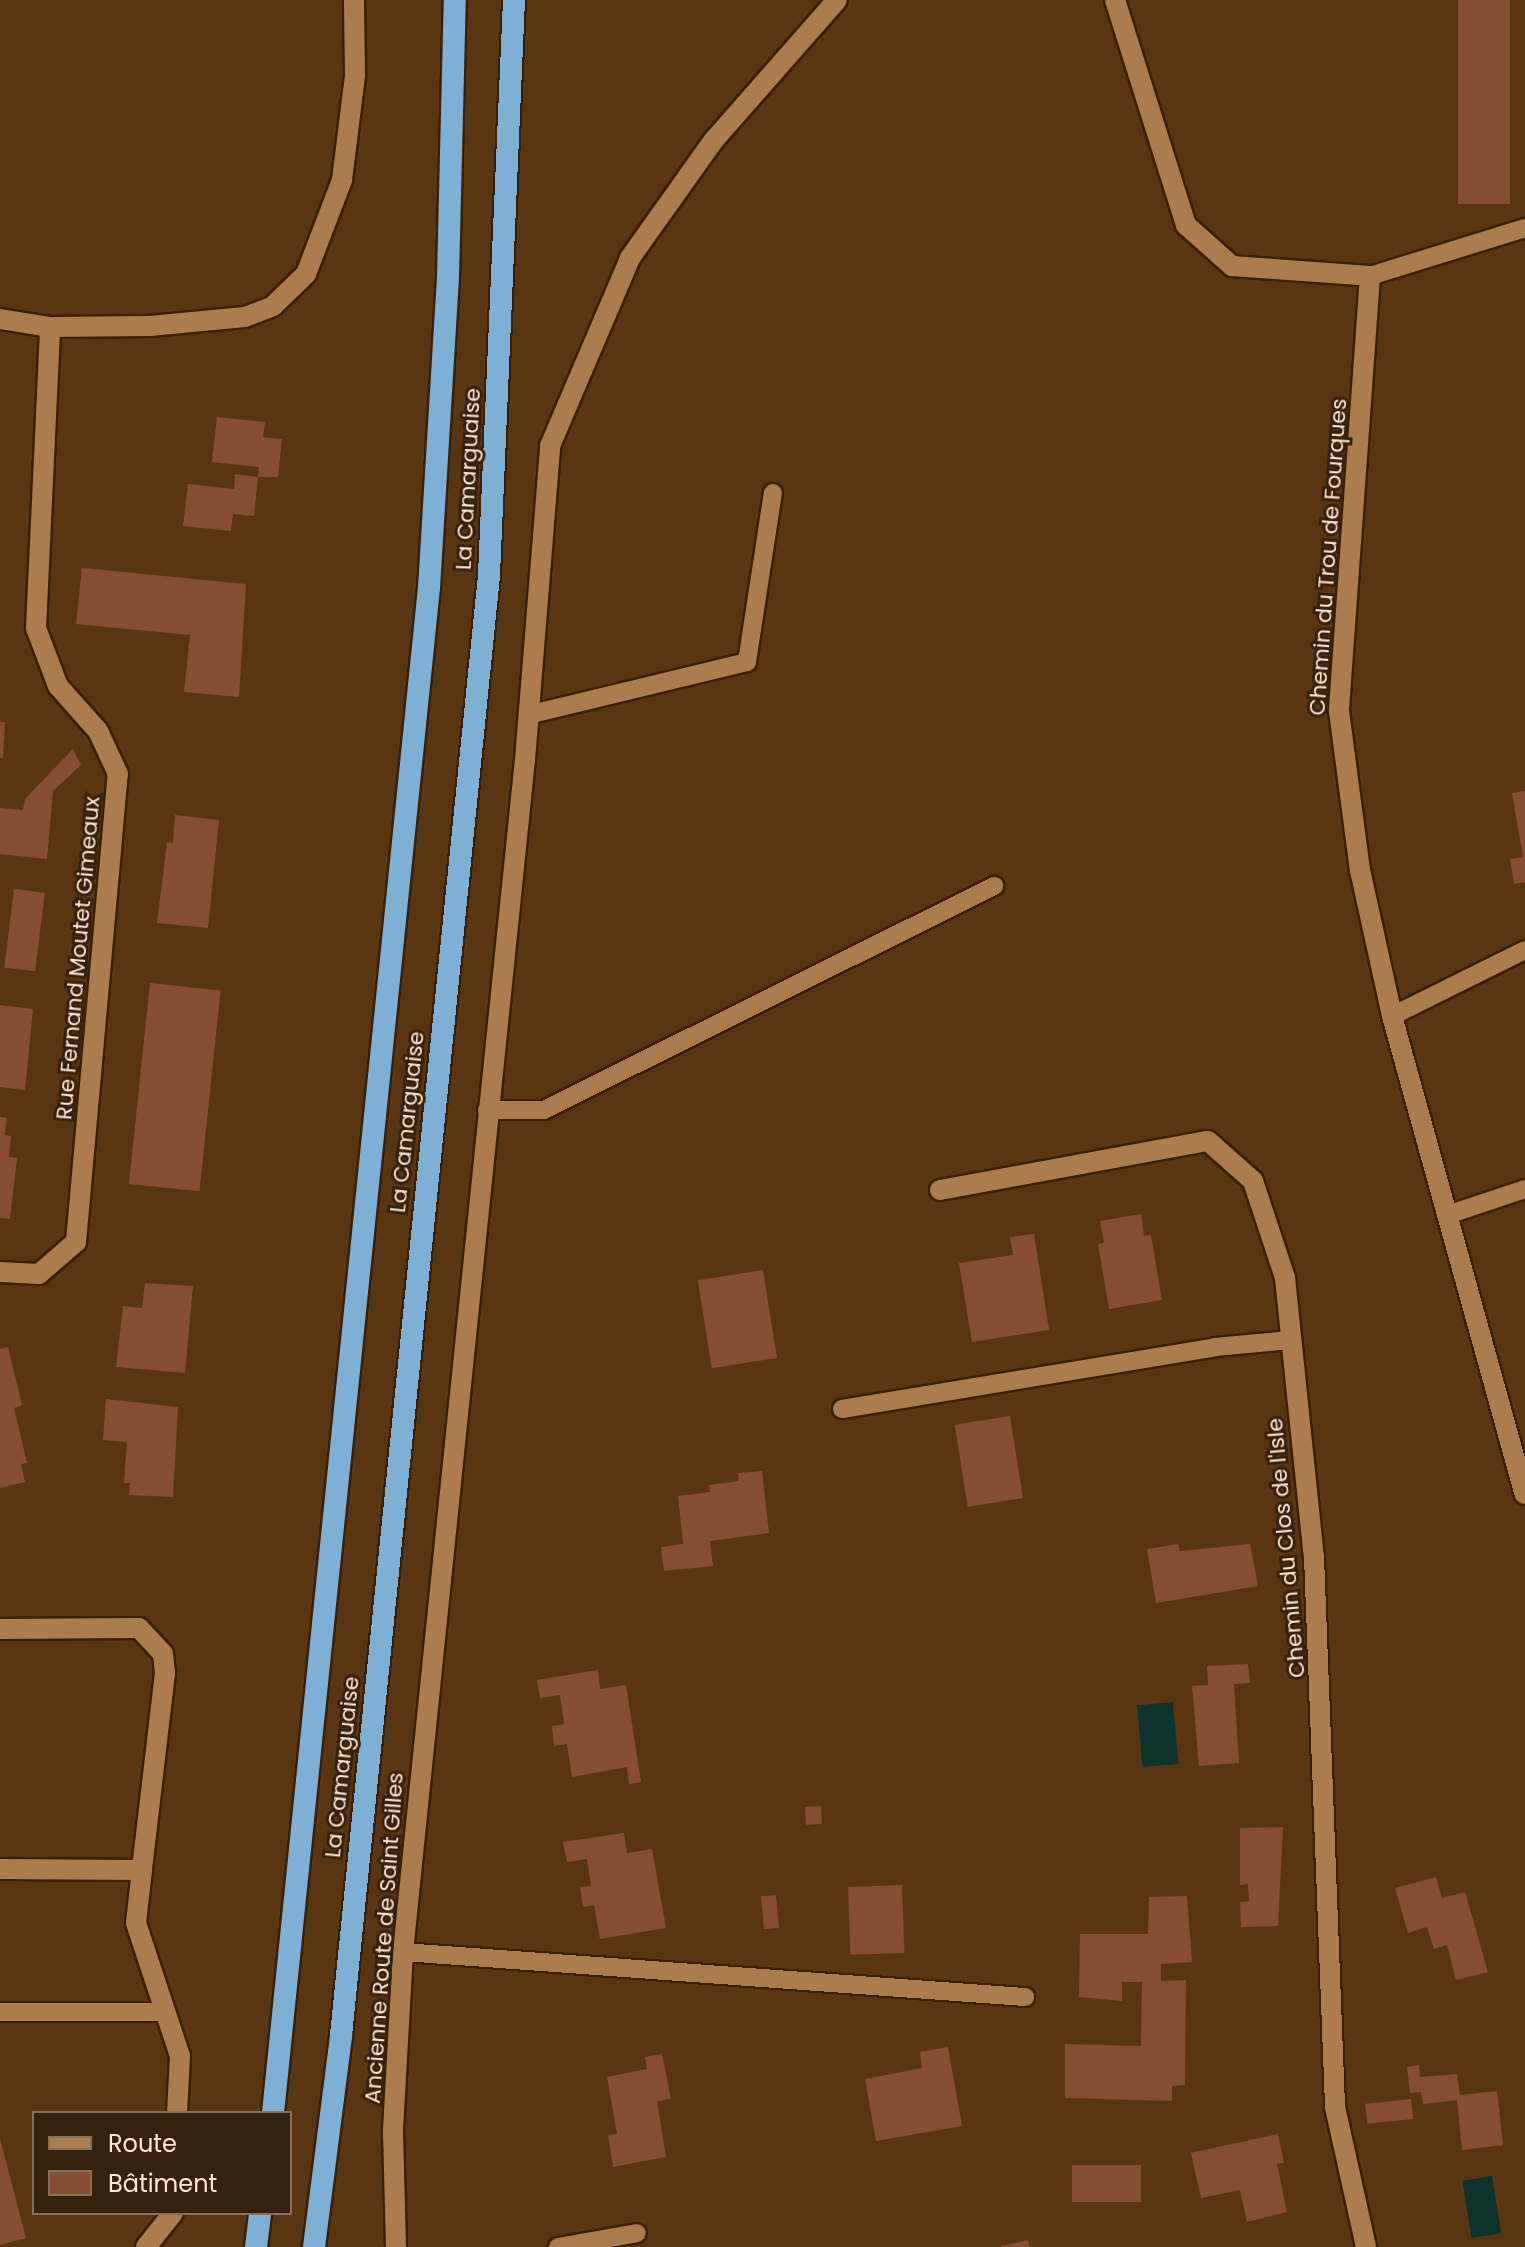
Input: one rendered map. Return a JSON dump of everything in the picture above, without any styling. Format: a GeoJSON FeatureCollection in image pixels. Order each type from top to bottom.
{"type":"FeatureCollection","features":[{"type":"Feature","properties":{"kind":"highway","name":"La Camarguaise"},"geometry":{"type":"LineString","coordinates":[[273,2111],[429,588],[448,277],[455,0]]}},
{"type":"Feature","properties":{"kind":"highway","name":"La Camarguaise"},"geometry":{"type":"LineString","coordinates":[[314,2247],[341,2035],[489,575],[514,0]]}},
{"type":"Feature","properties":{"kind":"highway"},"geometry":{"type":"LineString","coordinates":[[256,2247],[260,2215]]}},
{"type":"Feature","properties":{"kind":"street"},"geometry":{"type":"LineString","coordinates":[[0,319],[50,327],[245,317],[273,306],[306,274],[342,180],[355,75],[354,0]]}},
{"type":"Feature","properties":{"kind":"street","name":"Ancienne Route de Saint Gilles"},"geometry":{"type":"LineString","coordinates":[[396,2247],[393,2130],[403,1952],[528,715],[550,446],[580,367],[630,258],[714,140],[837,0]]}},
{"type":"Feature","properties":{"kind":"street"},"geometry":{"type":"LineString","coordinates":[[1115,0],[1186,225],[1232,266],[1370,276]]}},
{"type":"Feature","properties":{"kind":"street","name":"Chemin du Trou de Fourques"},"geometry":{"type":"LineString","coordinates":[[1370,276],[1339,711],[1360,870],[1392,1016],[1525,1494]]}},
{"type":"Feature","properties":{"kind":"street","name":"Rue Fernand Moutet Gimeaux"},"geometry":{"type":"LineString","coordinates":[[0,1272],[39,1274],[76,1242],[118,774],[98,731],[58,686],[36,628],[50,327]]}},
{"type":"Feature","properties":{"kind":"street","name":"Chemin du Clos de l'Isle"},"geometry":{"type":"LineString","coordinates":[[940,1190],[1208,1141],[1253,1181],[1285,1278],[1314,1557],[1335,2107],[1366,2247]]}},
{"type":"Feature","properties":{"kind":"street"},"geometry":{"type":"LineString","coordinates":[[0,1629],[139,1628],[163,1654],[136,1923],[180,2056],[177,2111]]}},
{"type":"Feature","properties":{"kind":"street"},"geometry":{"type":"LineString","coordinates":[[0,1869],[142,1870]]}},
{"type":"Feature","properties":{"kind":"street"},"geometry":{"type":"LineString","coordinates":[[146,2247],[171,2215]]}},
{"type":"Feature","properties":{"kind":"lane"},"geometry":{"type":"LineString","coordinates":[[1370,276],[1525,228]]}},
{"type":"Feature","properties":{"kind":"lane"},"geometry":{"type":"LineString","coordinates":[[528,715],[747,662],[773,493]]}},
{"type":"Feature","properties":{"kind":"lane"},"geometry":{"type":"LineString","coordinates":[[487,1110],[544,1110],[994,886]]}},
{"type":"Feature","properties":{"kind":"lane"},"geometry":{"type":"LineString","coordinates":[[1392,1016],[1525,950]]}},
{"type":"Feature","properties":{"kind":"lane"},"geometry":{"type":"LineString","coordinates":[[1447,1215],[1525,1189]]}},
{"type":"Feature","properties":{"kind":"lane"},"geometry":{"type":"LineString","coordinates":[[842,1409],[1200,1350],[1291,1340]]}},
{"type":"Feature","properties":{"kind":"lane"},"geometry":{"type":"LineString","coordinates":[[403,1952],[1025,1997]]}},
{"type":"Feature","properties":{"kind":"lane"},"geometry":{"type":"LineString","coordinates":[[0,2012],[163,2012]]}},
{"type":"Feature","properties":{"kind":"lane"},"geometry":{"type":"LineString","coordinates":[[558,2247],[637,2233]]}},
{"type":"Feature","properties":{"kind":"water"},"geometry":{"type":"Polygon","coordinates":[[[1173,1702],[1178,1764],[1143,1767],[1137,1705],[1173,1702]]]}},
{"type":"Feature","properties":{"kind":"water"},"geometry":{"type":"Polygon","coordinates":[[[1492,2176],[1501,2233],[1471,2238],[1462,2181],[1492,2176]]]}},
{"type":"Feature","properties":{"kind":"building"},"geometry":{"type":"Polygon","coordinates":[[[1458,0],[1510,0],[1510,204],[1458,204],[1458,0]]]}},
{"type":"Feature","properties":{"kind":"building"},"geometry":{"type":"Polygon","coordinates":[[[217,417],[265,422],[263,437],[282,439],[278,477],[258,477],[259,467],[212,462],[217,417]]]}},
{"type":"Feature","properties":{"kind":"building"},"geometry":{"type":"Polygon","coordinates":[[[235,474],[258,477],[254,516],[233,514],[231,531],[183,526],[188,484],[234,489],[235,474]]]}},
{"type":"Feature","properties":{"kind":"building"},"geometry":{"type":"Polygon","coordinates":[[[82,568],[246,584],[239,697],[184,692],[190,635],[76,624],[82,568]]]}},
{"type":"Feature","properties":{"kind":"building"},"geometry":{"type":"Polygon","coordinates":[[[0,722],[5,722],[3,758],[0,758],[0,722]]]}},
{"type":"Feature","properties":{"kind":"building"},"geometry":{"type":"Polygon","coordinates":[[[73,749],[81,765],[53,791],[47,859],[0,854],[0,808],[23,810],[25,799],[73,749]]]}},
{"type":"Feature","properties":{"kind":"building"},"geometry":{"type":"Polygon","coordinates":[[[1525,791],[1525,882],[1514,884],[1510,859],[1523,857],[1512,793],[1525,791]]]}},
{"type":"Feature","properties":{"kind":"building"},"geometry":{"type":"Polygon","coordinates":[[[175,815],[219,820],[208,928],[157,923],[167,842],[173,843],[175,815]]]}},
{"type":"Feature","properties":{"kind":"building"},"geometry":{"type":"Polygon","coordinates":[[[14,889],[45,893],[35,971],[4,967],[14,889]]]}},
{"type":"Feature","properties":{"kind":"building"},"geometry":{"type":"Polygon","coordinates":[[[150,983],[221,990],[199,1191],[129,1184],[150,983]]]}},
{"type":"Feature","properties":{"kind":"building"},"geometry":{"type":"Polygon","coordinates":[[[0,1005],[33,1009],[25,1090],[0,1087],[0,1005]]]}},
{"type":"Feature","properties":{"kind":"building"},"geometry":{"type":"Polygon","coordinates":[[[0,1117],[7,1118],[5,1135],[11,1136],[9,1157],[17,1158],[10,1219],[0,1218],[0,1117]]]}},
{"type":"Feature","properties":{"kind":"building"},"geometry":{"type":"Polygon","coordinates":[[[1141,1214],[1144,1236],[1151,1235],[1162,1300],[1109,1309],[1098,1244],[1104,1243],[1100,1221],[1141,1214]]]}},
{"type":"Feature","properties":{"kind":"building"},"geometry":{"type":"Polygon","coordinates":[[[1034,1234],[1049,1330],[972,1342],[959,1263],[1013,1255],[1010,1237],[1034,1234]]]}},
{"type":"Feature","properties":{"kind":"building"},"geometry":{"type":"Polygon","coordinates":[[[763,1270],[777,1358],[712,1368],[698,1280],[763,1270]]]}},
{"type":"Feature","properties":{"kind":"building"},"geometry":{"type":"Polygon","coordinates":[[[145,1283],[193,1286],[185,1373],[116,1367],[123,1306],[142,1308],[145,1283]]]}},
{"type":"Feature","properties":{"kind":"building"},"geometry":{"type":"Polygon","coordinates":[[[8,1347],[22,1405],[14,1408],[27,1463],[21,1464],[25,1482],[0,1488],[0,1349],[8,1347]]]}},
{"type":"Feature","properties":{"kind":"building"},"geometry":{"type":"Polygon","coordinates":[[[106,1399],[178,1407],[173,1497],[129,1495],[130,1483],[124,1483],[127,1442],[103,1440],[106,1399]]]}},
{"type":"Feature","properties":{"kind":"building"},"geometry":{"type":"Polygon","coordinates":[[[1010,1416],[1023,1498],[968,1507],[955,1425],[1010,1416]]]}},
{"type":"Feature","properties":{"kind":"building"},"geometry":{"type":"Polygon","coordinates":[[[762,1471],[769,1533],[710,1541],[713,1566],[664,1571],[661,1547],[683,1544],[678,1496],[710,1492],[709,1485],[739,1481],[738,1473],[762,1471]]]}},
{"type":"Feature","properties":{"kind":"building"},"geometry":{"type":"Polygon","coordinates":[[[1178,1544],[1180,1551],[1250,1544],[1258,1586],[1156,1603],[1147,1549],[1178,1544]]]}},
{"type":"Feature","properties":{"kind":"building"},"geometry":{"type":"Polygon","coordinates":[[[1248,1664],[1250,1683],[1234,1684],[1239,1763],[1199,1766],[1192,1686],[1208,1685],[1207,1666],[1248,1664]]]}},
{"type":"Feature","properties":{"kind":"building"},"geometry":{"type":"Polygon","coordinates":[[[598,1670],[600,1689],[626,1685],[641,1782],[629,1784],[627,1767],[572,1777],[567,1744],[554,1746],[552,1726],[564,1724],[560,1695],[540,1698],[537,1680],[598,1670]]]}},
{"type":"Feature","properties":{"kind":"building"},"geometry":{"type":"Polygon","coordinates":[[[821,1806],[822,1824],[806,1825],[805,1807],[821,1806]]]}},
{"type":"Feature","properties":{"kind":"building"},"geometry":{"type":"Polygon","coordinates":[[[1283,1827],[1278,1926],[1241,1927],[1240,1902],[1249,1901],[1248,1884],[1240,1885],[1240,1828],[1283,1827]]]}},
{"type":"Feature","properties":{"kind":"building"},"geometry":{"type":"Polygon","coordinates":[[[624,1833],[627,1853],[652,1849],[666,1928],[600,1939],[594,1905],[583,1907],[580,1887],[591,1886],[587,1859],[567,1862],[563,1842],[624,1833]]]}},
{"type":"Feature","properties":{"kind":"building"},"geometry":{"type":"Polygon","coordinates":[[[1436,1877],[1442,1898],[1465,1892],[1488,1972],[1456,1980],[1447,1945],[1434,1949],[1427,1927],[1408,1933],[1395,1888],[1436,1877]]]}},
{"type":"Feature","properties":{"kind":"building"},"geometry":{"type":"Polygon","coordinates":[[[902,1885],[904,1953],[850,1955],[848,1887],[902,1885]]]}},
{"type":"Feature","properties":{"kind":"building"},"geometry":{"type":"Polygon","coordinates":[[[776,1895],[779,1928],[764,1929],[761,1896],[776,1895]]]}},
{"type":"Feature","properties":{"kind":"building"},"geometry":{"type":"Polygon","coordinates":[[[1187,1896],[1192,1962],[1161,1964],[1161,1981],[1186,1980],[1185,2085],[1172,2086],[1172,2101],[1065,2098],[1065,2044],[1141,2046],[1142,1982],[1122,1982],[1122,2001],[1079,1997],[1080,1934],[1148,1934],[1149,1897],[1187,1896]]]}},
{"type":"Feature","properties":{"kind":"building"},"geometry":{"type":"Polygon","coordinates":[[[948,2047],[962,2126],[876,2141],[865,2079],[922,2068],[920,2052],[948,2047]]]}},
{"type":"Feature","properties":{"kind":"building"},"geometry":{"type":"Polygon","coordinates":[[[662,2054],[671,2099],[657,2101],[666,2157],[613,2167],[608,2135],[617,2134],[607,2077],[647,2069],[645,2057],[662,2054]]]}},
{"type":"Feature","properties":{"kind":"building"},"geometry":{"type":"Polygon","coordinates":[[[1419,2065],[1420,2077],[1457,2074],[1460,2095],[1497,2091],[1503,2145],[1462,2150],[1457,2100],[1423,2104],[1421,2092],[1410,2093],[1407,2067],[1419,2065]]]}},
{"type":"Feature","properties":{"kind":"building"},"geometry":{"type":"Polygon","coordinates":[[[1411,2099],[1413,2119],[1367,2124],[1365,2104],[1411,2099]]]}},
{"type":"Feature","properties":{"kind":"building"},"geometry":{"type":"Polygon","coordinates":[[[1278,2134],[1284,2163],[1277,2164],[1287,2212],[1247,2222],[1240,2190],[1201,2198],[1191,2153],[1278,2134]]]}},
{"type":"Feature","properties":{"kind":"building"},"geometry":{"type":"Polygon","coordinates":[[[0,2139],[26,2238],[0,2245],[0,2139]]]}},
{"type":"Feature","properties":{"kind":"building"},"geometry":{"type":"Polygon","coordinates":[[[1072,2165],[1141,2165],[1141,2202],[1072,2202],[1072,2165]]]}},
{"type":"Feature","properties":{"kind":"building"},"geometry":{"type":"Polygon","coordinates":[[[1028,2240],[1029,2247],[1001,2247],[1001,2246],[1028,2240]]]}}]}
